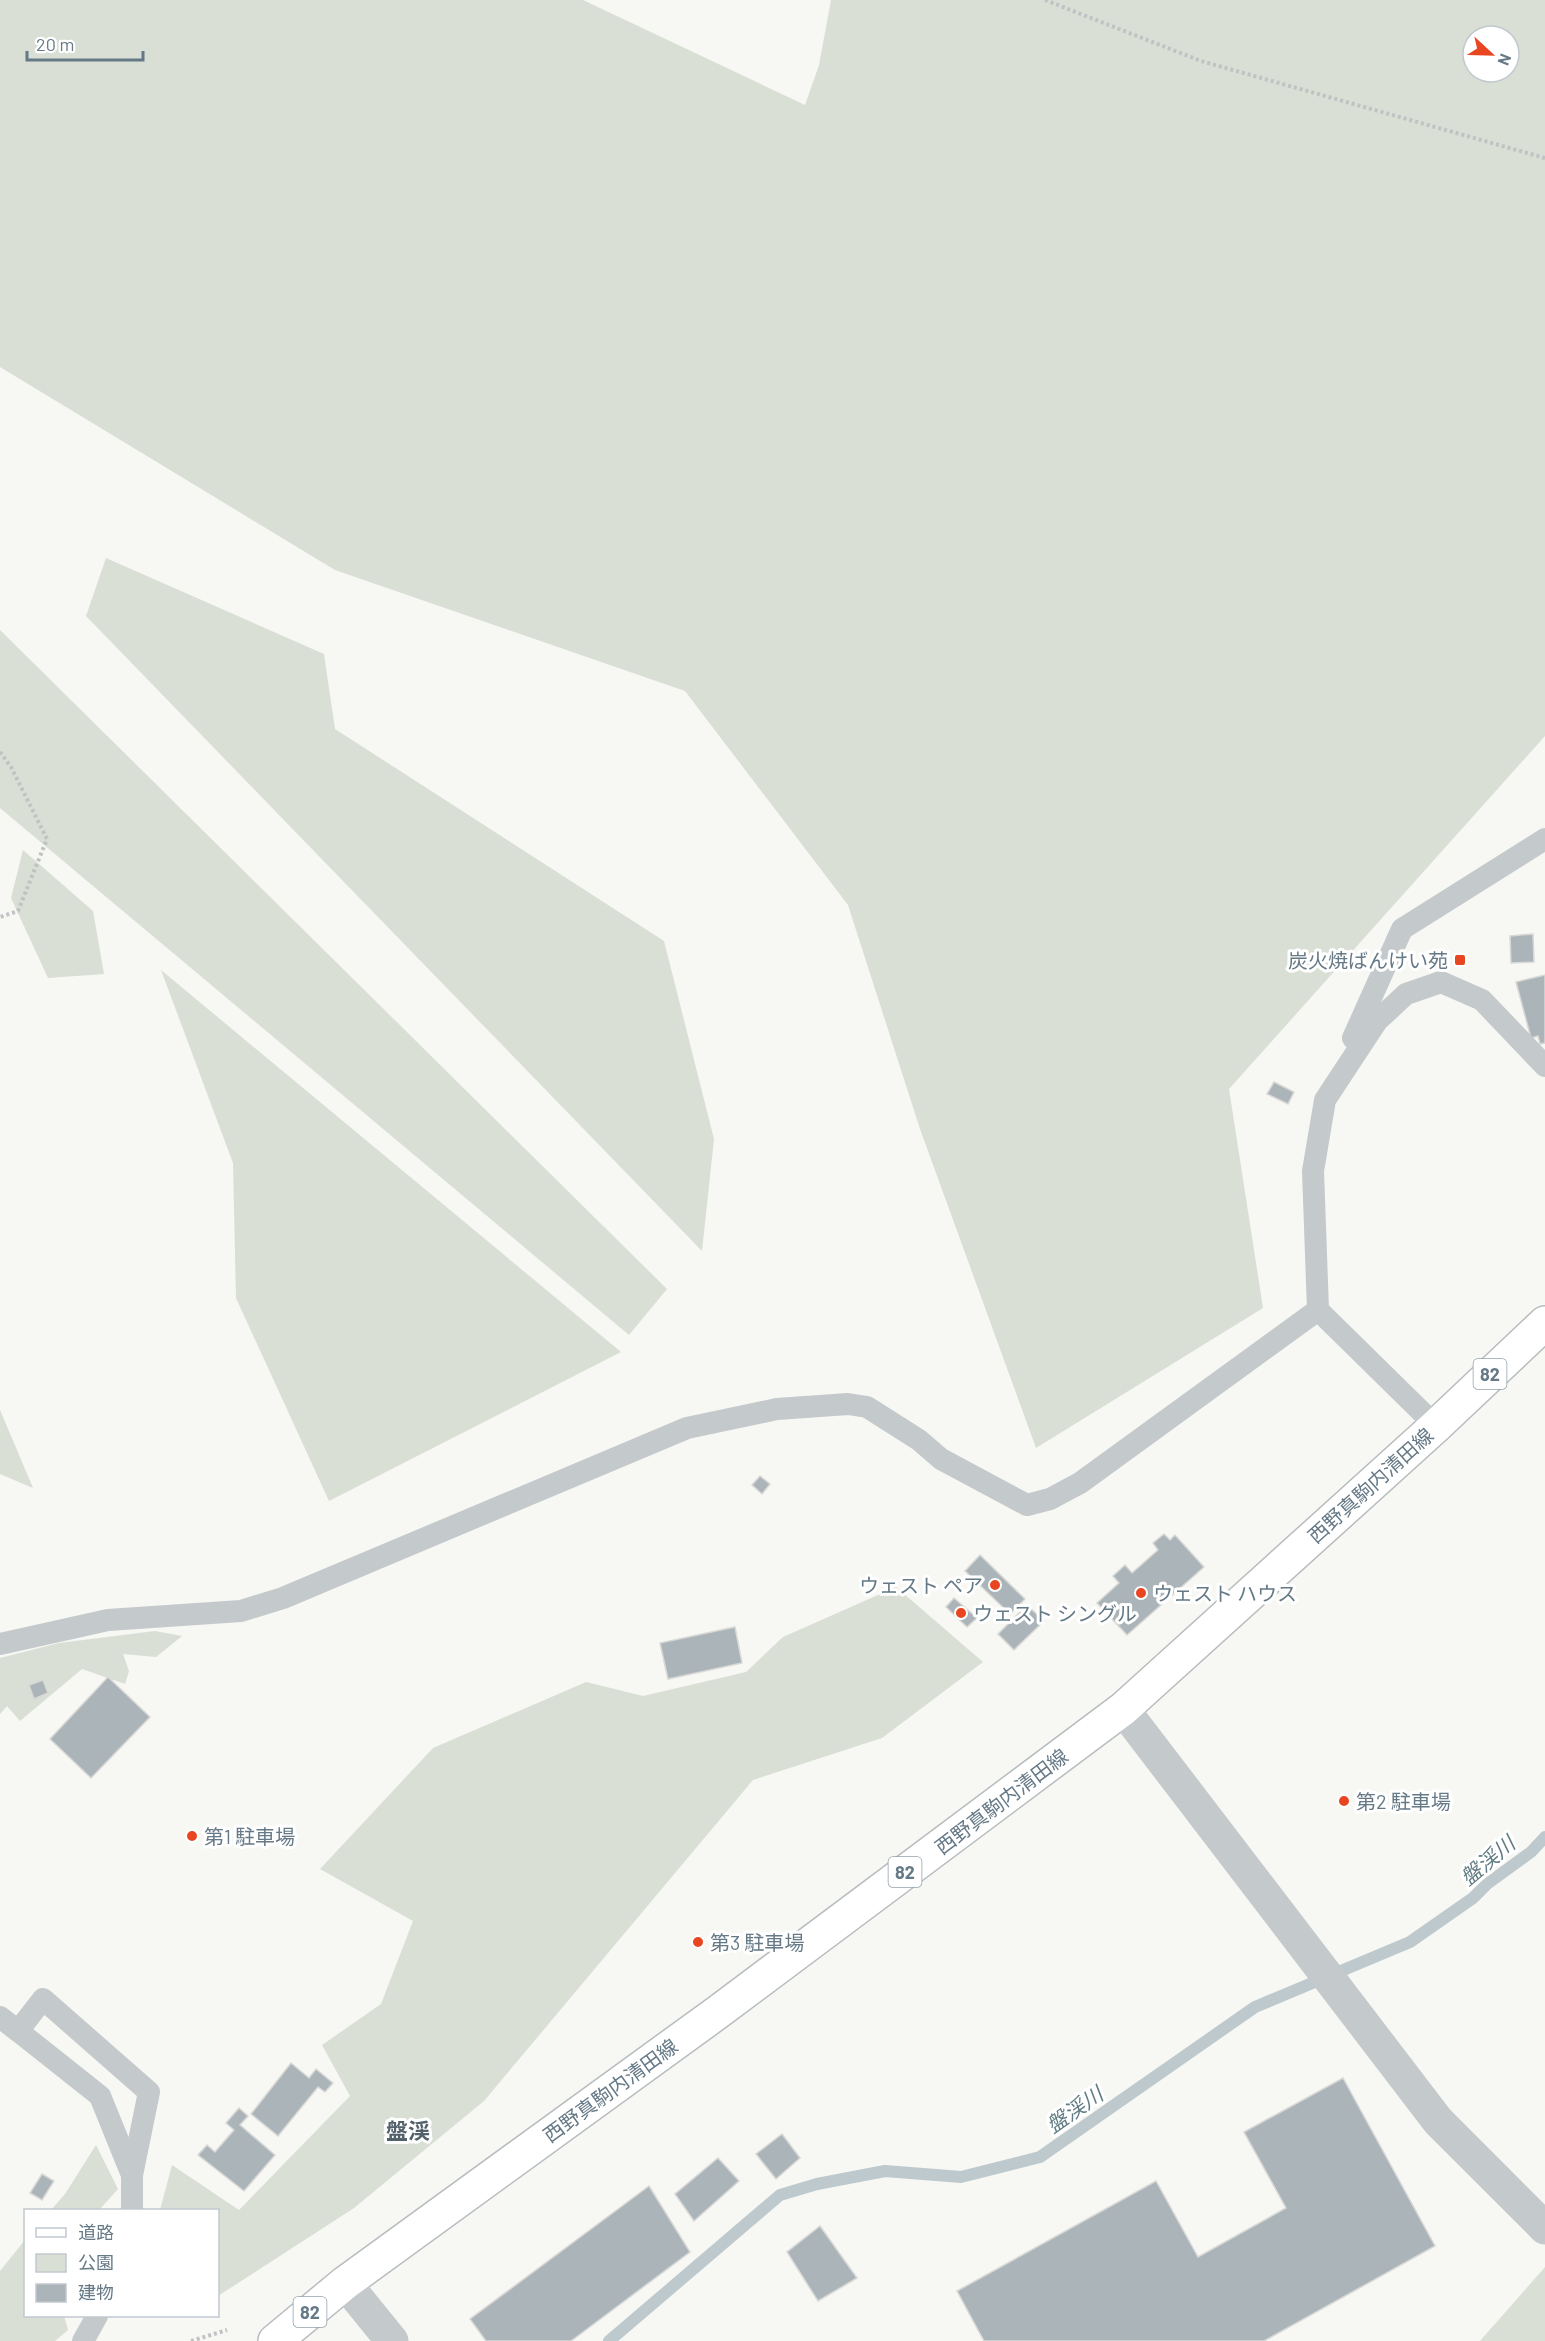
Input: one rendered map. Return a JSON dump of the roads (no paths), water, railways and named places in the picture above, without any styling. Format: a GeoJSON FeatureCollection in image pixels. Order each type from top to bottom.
{"type":"FeatureCollection","features":[{"type":"Feature","properties":{"kind":"main road","name":"西野真駒内清田線"},"geometry":{"type":"LineString","coordinates":[[275,2341],[345,2283],[718,2012],[1123,1709],[1545,1323]]}},
{"type":"Feature","properties":{"kind":"street"},"geometry":{"type":"LineString","coordinates":[[1123,1709],[1438,2121],[1545,2228]]}},
{"type":"Feature","properties":{"kind":"street"},"geometry":{"type":"LineString","coordinates":[[345,2283],[392,2341]]}},
{"type":"Feature","properties":{"kind":"lane"},"geometry":{"type":"LineString","coordinates":[[1436,1425],[1318,1310],[1313,1171],[1325,1100],[1402,930],[1545,839]]}},
{"type":"Feature","properties":{"kind":"lane"},"geometry":{"type":"LineString","coordinates":[[1325,1100],[1377,1021],[1406,994],[1441,982],[1482,1000],[1545,1066]]}},
{"type":"Feature","properties":{"kind":"lane"},"geometry":{"type":"LineString","coordinates":[[0,1644],[108,1620],[241,1611],[283,1598],[687,1428],[777,1409],[848,1404],[867,1407],[919,1440],[941,1458],[1027,1505],[1050,1499],[1080,1483],[1318,1310]]}},
{"type":"Feature","properties":{"kind":"lane"},"geometry":{"type":"LineString","coordinates":[[18,2031],[43,1999],[149,2092],[132,2175],[132,2209]]}},
{"type":"Feature","properties":{"kind":"lane"},"geometry":{"type":"LineString","coordinates":[[0,2017],[100,2096],[132,2175]]}},
{"type":"Feature","properties":{"kind":"lane"},"geometry":{"type":"LineString","coordinates":[[83,2341],[96,2317]]}},
{"type":"Feature","properties":{"kind":"waterway","name":"盤渓川"},"geometry":{"type":"LineString","coordinates":[[609,2341],[780,2195],[817,2184],[885,2171],[961,2177],[1040,2157],[1255,2007],[1410,1942],[1473,1898],[1487,1884],[1531,1852],[1545,1837]]}},
{"type":"Feature","properties":{"kind":"place","name":"炭火焼ばんけい苑"},"geometry":{"type":"Point","coordinates":[1460,960]}},
{"type":"Feature","properties":{"kind":"place","name":"ウェスト ペア"},"geometry":{"type":"Point","coordinates":[995,1585]}},
{"type":"Feature","properties":{"kind":"place","name":"ウェスト ハウス"},"geometry":{"type":"Point","coordinates":[1141,1593]}},
{"type":"Feature","properties":{"kind":"place","name":"ウェスト シングル"},"geometry":{"type":"Point","coordinates":[961,1613]}},
{"type":"Feature","properties":{"kind":"place","name":"第2 駐車場"},"geometry":{"type":"Point","coordinates":[1344,1801]}},
{"type":"Feature","properties":{"kind":"place","name":"第1 駐車場"},"geometry":{"type":"Point","coordinates":[192,1836]}},
{"type":"Feature","properties":{"kind":"place","name":"第3 駐車場"},"geometry":{"type":"Point","coordinates":[698,1942]}},
{"type":"Feature","properties":{"kind":"district","name":"盤渓"},"geometry":{"type":"Point","coordinates":[408,2130]}}]}
